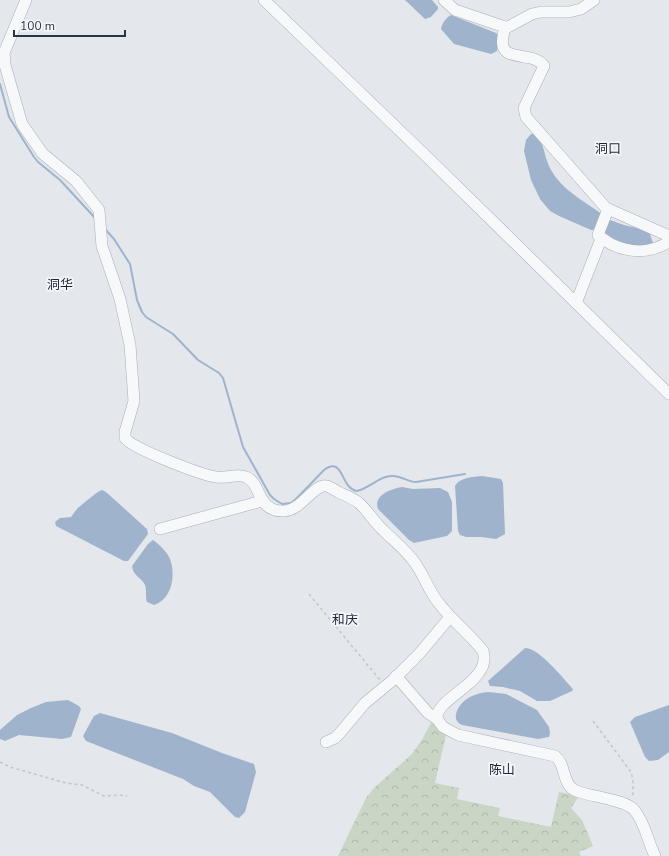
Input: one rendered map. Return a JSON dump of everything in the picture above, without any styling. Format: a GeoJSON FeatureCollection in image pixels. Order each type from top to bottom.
{"type":"FeatureCollection","features":[{"type":"Feature","properties":{"kind":"street"},"geometry":{"type":"LineString","coordinates":[[26,0],[4,54],[5,65],[22,124],[43,154],[76,181],[99,210],[102,246],[120,299],[130,345],[134,401],[125,432],[125,438],[132,444],[168,461],[204,474],[219,478],[236,476],[246,477],[253,482],[262,501],[274,510],[283,512],[289,511],[300,505],[315,490],[327,486],[356,502],[412,559],[437,601],[450,617],[483,651],[485,657],[481,669],[471,681],[439,710],[437,719]]}},
{"type":"Feature","properties":{"kind":"street"},"geometry":{"type":"LineString","coordinates":[[264,0],[669,394]]}},
{"type":"Feature","properties":{"kind":"street"},"geometry":{"type":"LineString","coordinates":[[444,0],[455,10],[505,27],[508,27],[535,13],[569,12],[581,9],[594,0]]}},
{"type":"Feature","properties":{"kind":"street"},"geometry":{"type":"LineString","coordinates":[[505,27],[502,45],[505,50],[510,54],[536,58],[544,66],[524,108],[526,117],[603,206],[669,236]]}},
{"type":"Feature","properties":{"kind":"street"},"geometry":{"type":"LineString","coordinates":[[608,209],[598,235],[602,239],[621,249],[638,252],[644,252],[660,247],[669,242]]}},
{"type":"Feature","properties":{"kind":"street"},"geometry":{"type":"LineString","coordinates":[[576,303],[602,239]]}},
{"type":"Feature","properties":{"kind":"street"},"geometry":{"type":"LineString","coordinates":[[160,529],[262,501]]}},
{"type":"Feature","properties":{"kind":"street"},"geometry":{"type":"LineString","coordinates":[[326,742],[335,738],[365,704],[419,654],[450,617]]}},
{"type":"Feature","properties":{"kind":"street"},"geometry":{"type":"LineString","coordinates":[[396,676],[428,713],[437,719],[443,727],[458,735],[555,756],[561,763],[568,784],[575,790],[634,809],[639,817],[654,856]]}},
{"type":"Feature","properties":{"kind":"path"},"geometry":{"type":"LineString","coordinates":[[309,594],[385,686]]}},
{"type":"Feature","properties":{"kind":"path"},"geometry":{"type":"LineString","coordinates":[[593,721],[631,772],[633,780],[634,809]]}},
{"type":"Feature","properties":{"kind":"path"},"geometry":{"type":"LineString","coordinates":[[0,762],[10,767],[66,783],[82,785],[104,796],[120,794],[127,796]]}},
{"type":"Feature","properties":{"kind":"green space"},"geometry":{"type":"Polygon","coordinates":[[[432,721],[440,727],[446,735],[435,783],[459,788],[457,799],[500,808],[498,816],[551,827],[559,792],[579,796],[571,808],[582,820],[593,846],[579,852],[581,856],[338,856],[366,798],[374,788],[412,754],[432,721]]]}},
{"type":"Feature","properties":{"kind":"water"},"geometry":{"type":"Polygon","coordinates":[[[405,0],[432,0],[438,9],[431,17],[425,19],[405,0]]]}},
{"type":"Feature","properties":{"kind":"water"},"geometry":{"type":"Polygon","coordinates":[[[451,15],[496,33],[499,36],[497,51],[491,54],[454,44],[441,29],[444,21],[451,15]]]}},
{"type":"Feature","properties":{"kind":"water"},"geometry":{"type":"Polygon","coordinates":[[[531,134],[536,134],[539,138],[547,162],[553,174],[559,181],[572,193],[602,214],[597,228],[591,230],[559,216],[550,211],[540,199],[531,180],[524,151],[526,140],[531,134]]]}},
{"type":"Feature","properties":{"kind":"water"},"geometry":{"type":"Polygon","coordinates":[[[610,220],[649,231],[653,243],[651,247],[622,245],[605,233],[606,226],[610,220]]]}},
{"type":"Feature","properties":{"kind":"water"},"geometry":{"type":"Polygon","coordinates":[[[482,476],[501,479],[503,483],[505,534],[496,539],[466,537],[460,535],[458,531],[455,486],[463,479],[482,476]]]}},
{"type":"Feature","properties":{"kind":"water"},"geometry":{"type":"Polygon","coordinates":[[[402,487],[413,489],[440,488],[448,492],[452,502],[452,531],[447,536],[414,543],[409,540],[378,509],[377,504],[380,496],[388,491],[402,487]]]}},
{"type":"Feature","properties":{"kind":"water"},"geometry":{"type":"Polygon","coordinates":[[[102,490],[147,529],[148,534],[128,561],[124,561],[56,526],[55,522],[60,518],[71,517],[79,507],[102,490]]]}},
{"type":"Feature","properties":{"kind":"water"},"geometry":{"type":"Polygon","coordinates":[[[153,540],[169,557],[173,573],[169,592],[165,598],[154,605],[147,602],[145,585],[136,575],[132,566],[148,544],[153,540]]]}},
{"type":"Feature","properties":{"kind":"water"},"geometry":{"type":"Polygon","coordinates":[[[525,648],[531,649],[544,658],[573,689],[572,691],[550,701],[537,701],[520,691],[490,686],[488,681],[525,648]]]}},
{"type":"Feature","properties":{"kind":"water"},"geometry":{"type":"Polygon","coordinates":[[[489,692],[506,694],[537,710],[549,727],[549,737],[538,739],[462,725],[457,721],[456,714],[461,704],[473,695],[489,692]]]}},
{"type":"Feature","properties":{"kind":"water"},"geometry":{"type":"Polygon","coordinates":[[[68,700],[79,706],[81,709],[71,737],[62,739],[19,735],[5,741],[0,739],[0,730],[17,715],[46,702],[68,700]]]}},
{"type":"Feature","properties":{"kind":"water"},"geometry":{"type":"Polygon","coordinates":[[[669,705],[669,752],[658,760],[649,761],[645,757],[630,722],[635,717],[669,705]]]}},
{"type":"Feature","properties":{"kind":"water"},"geometry":{"type":"Polygon","coordinates":[[[100,713],[172,733],[254,764],[256,772],[245,812],[239,818],[235,817],[210,792],[194,786],[183,779],[86,741],[83,736],[94,716],[100,713]]]}},
{"type":"Feature","properties":{"kind":"waterway"},"geometry":{"type":"LineString","coordinates":[[0,84],[9,117],[34,157],[60,180],[96,219]]}},
{"type":"Feature","properties":{"kind":"waterway"},"geometry":{"type":"LineString","coordinates":[[104,228],[114,239],[130,264],[137,300],[142,312],[146,317],[173,334],[198,360],[219,373],[223,378],[243,447],[270,495],[274,499],[282,504],[291,503],[324,470],[330,466],[339,469],[347,484],[351,489],[356,491],[387,477],[394,476],[416,482],[465,474]]}},
{"type":"Feature","properties":{"kind":"district","name":"洞口"},"geometry":{"type":"Point","coordinates":[608,148]}},
{"type":"Feature","properties":{"kind":"district","name":"洞华"},"geometry":{"type":"Point","coordinates":[60,284]}},
{"type":"Feature","properties":{"kind":"district","name":"和庆"},"geometry":{"type":"Point","coordinates":[345,619]}},
{"type":"Feature","properties":{"kind":"district","name":"陈山"},"geometry":{"type":"Point","coordinates":[502,769]}}]}
